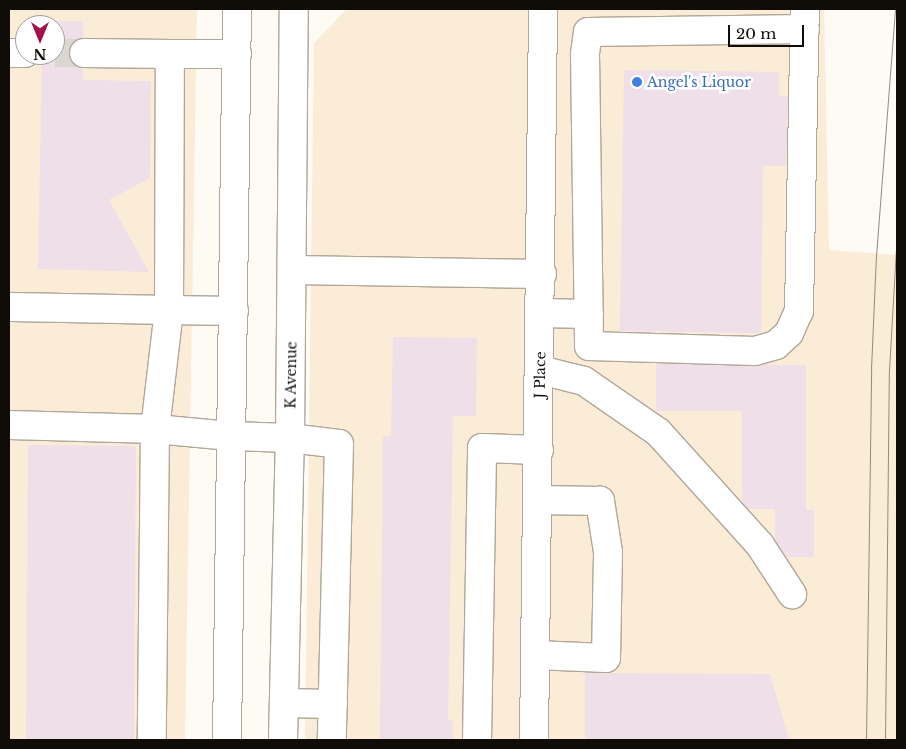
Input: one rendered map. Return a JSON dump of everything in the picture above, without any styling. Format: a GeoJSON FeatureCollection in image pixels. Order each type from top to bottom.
{"type":"FeatureCollection","features":[{"type":"Feature","properties":{"kind":"main road"},"geometry":{"type":"LineString","coordinates":[[227,740],[237,9]]}},
{"type":"Feature","properties":{"kind":"main road","name":"K Avenue"},"geometry":{"type":"LineString","coordinates":[[283,740],[290,438],[294,9]]}},
{"type":"Feature","properties":{"kind":"main road","name":"J Place"},"geometry":{"type":"LineString","coordinates":[[534,740],[542,274],[543,9]]}},
{"type":"Feature","properties":{"kind":"main road"},"geometry":{"type":"LineString","coordinates":[[636,19],[805,19],[798,311],[789,333],[776,345],[756,351],[589,346],[585,54],[588,32],[636,19]]}},
{"type":"Feature","properties":{"kind":"main road"},"geometry":{"type":"LineString","coordinates":[[543,52],[585,54]]}},
{"type":"Feature","properties":{"kind":"main road"},"geometry":{"type":"LineString","coordinates":[[84,53],[237,54]]}},
{"type":"Feature","properties":{"kind":"main road"},"geometry":{"type":"LineString","coordinates":[[152,740],[155,429],[169,310],[170,54]]}},
{"type":"Feature","properties":{"kind":"main road"},"geometry":{"type":"LineString","coordinates":[[292,270],[542,274]]}},
{"type":"Feature","properties":{"kind":"main road"},"geometry":{"type":"LineString","coordinates":[[9,307],[234,311]]}},
{"type":"Feature","properties":{"kind":"main road"},"geometry":{"type":"LineString","coordinates":[[541,313],[589,314]]}},
{"type":"Feature","properties":{"kind":"main road"},"geometry":{"type":"LineString","coordinates":[[540,370],[584,381],[658,432],[760,545],[792,594]]}},
{"type":"Feature","properties":{"kind":"main road"},"geometry":{"type":"LineString","coordinates":[[9,425],[155,429],[232,436],[290,438],[339,444],[332,740]]}},
{"type":"Feature","properties":{"kind":"main road"},"geometry":{"type":"LineString","coordinates":[[477,740],[482,448],[539,450]]}},
{"type":"Feature","properties":{"kind":"main road"},"geometry":{"type":"LineString","coordinates":[[536,656],[606,658],[608,552],[600,501],[538,500]]}},
{"type":"Feature","properties":{"kind":"main road"},"geometry":{"type":"LineString","coordinates":[[284,703],[333,704]]}},
{"type":"Feature","properties":{"kind":"shaded area"},"geometry":{"type":"Polygon","coordinates":[[[9,9],[197,9],[185,740],[9,740],[9,9]]]}},
{"type":"Feature","properties":{"kind":"shaded area"},"geometry":{"type":"Polygon","coordinates":[[[347,9],[824,9],[829,250],[897,255],[897,740],[305,740],[314,43],[347,9]]]}},
{"type":"Feature","properties":{"kind":"building"},"geometry":{"type":"Polygon","coordinates":[[[65,21],[83,21],[83,38],[71,45],[68,53],[76,66],[83,69],[83,80],[151,81],[150,178],[109,200],[149,272],[38,269],[42,65],[65,65],[65,21]]]}},
{"type":"Feature","properties":{"kind":"building"},"geometry":{"type":"Polygon","coordinates":[[[624,70],[779,72],[779,96],[788,96],[786,166],[763,166],[761,333],[620,331],[624,70]]]}},
{"type":"Feature","properties":{"kind":"building"},"geometry":{"type":"Polygon","coordinates":[[[393,337],[477,338],[476,416],[453,416],[448,720],[453,720],[453,740],[380,740],[383,436],[391,436],[393,337]]]}},
{"type":"Feature","properties":{"kind":"building"},"geometry":{"type":"Polygon","coordinates":[[[656,364],[806,365],[806,510],[814,510],[814,557],[787,557],[775,540],[775,509],[748,509],[742,502],[742,411],[656,411],[656,364]]]}},
{"type":"Feature","properties":{"kind":"building"},"geometry":{"type":"Polygon","coordinates":[[[28,445],[136,446],[134,740],[26,740],[28,445]]]}},
{"type":"Feature","properties":{"kind":"building"},"geometry":{"type":"Polygon","coordinates":[[[585,673],[770,674],[789,740],[585,740],[585,673]]]}},
{"type":"Feature","properties":{"kind":"tunnel"},"geometry":{"type":"LineString","coordinates":[[65,53],[84,53]]}},
{"type":"Feature","properties":{"kind":"tram line"},"geometry":{"type":"LineString","coordinates":[[866,740],[871,369],[876,256],[895,9]]}},
{"type":"Feature","properties":{"kind":"tram line"},"geometry":{"type":"LineString","coordinates":[[885,740],[889,370],[897,231]]}},
{"type":"Feature","properties":{"kind":"place","name":"Angel's Liquor"},"geometry":{"type":"Point","coordinates":[637,82]}}]}
